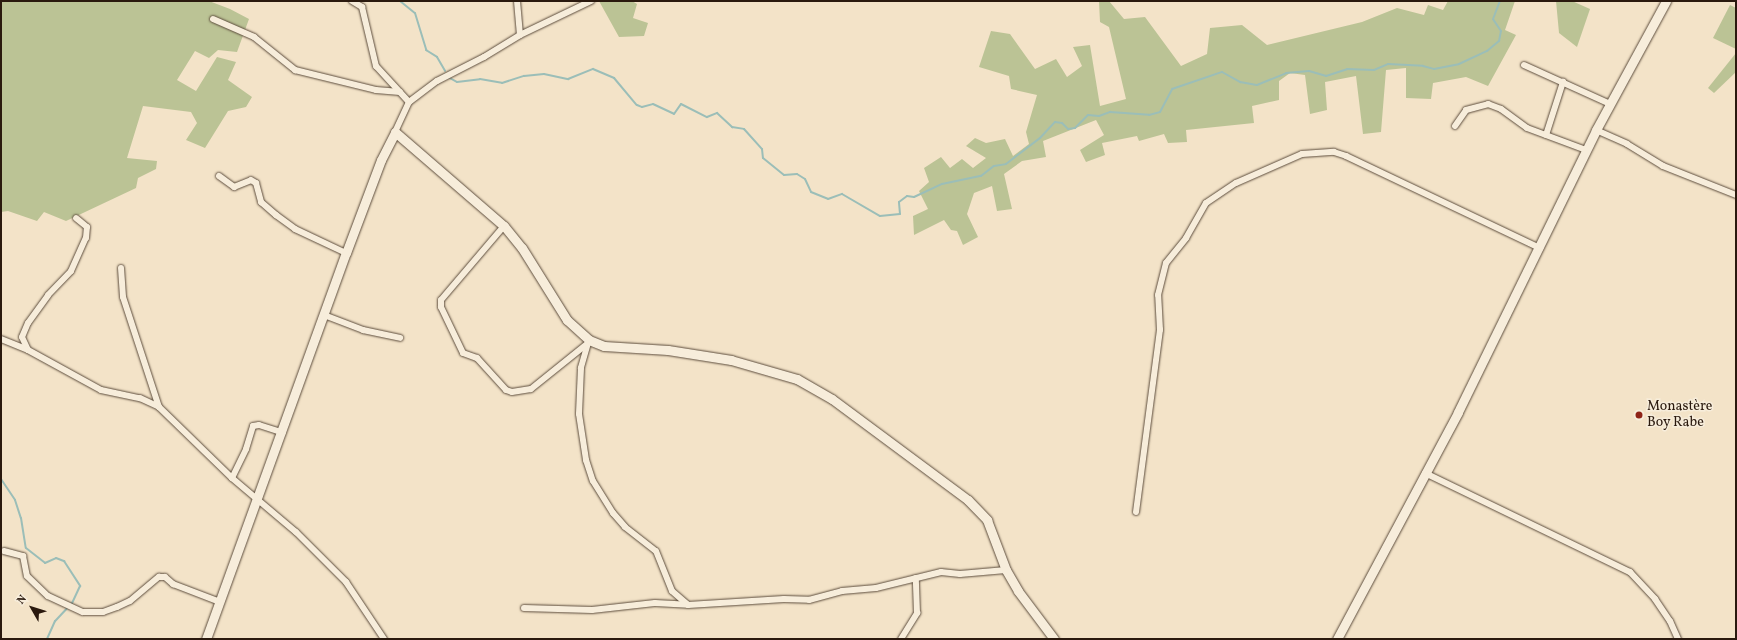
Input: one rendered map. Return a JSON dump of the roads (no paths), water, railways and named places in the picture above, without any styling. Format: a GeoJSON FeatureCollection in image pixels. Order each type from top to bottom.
{"type":"FeatureCollection","features":[{"type":"Feature","properties":{"kind":"street"},"geometry":{"type":"LineString","coordinates":[[352,1],[362,7],[376,66],[410,102]]}},
{"type":"Feature","properties":{"kind":"street"},"geometry":{"type":"LineString","coordinates":[[517,1],[520,35]]}},
{"type":"Feature","properties":{"kind":"street"},"geometry":{"type":"LineString","coordinates":[[206,639],[283,432],[346,253],[381,160],[410,102],[437,81],[484,57],[520,35],[591,1]]}},
{"type":"Feature","properties":{"kind":"street"},"geometry":{"type":"LineString","coordinates":[[1338,639],[1540,248],[1596,130],[1666,1]]}},
{"type":"Feature","properties":{"kind":"street"},"geometry":{"type":"LineString","coordinates":[[213,19],[254,37],[295,70],[376,90],[400,92]]}},
{"type":"Feature","properties":{"kind":"street"},"geometry":{"type":"LineString","coordinates":[[1524,65],[1610,104]]}},
{"type":"Feature","properties":{"kind":"street"},"geometry":{"type":"LineString","coordinates":[[1546,135],[1563,82]]}},
{"type":"Feature","properties":{"kind":"street"},"geometry":{"type":"LineString","coordinates":[[1456,126],[1466,110],[1488,104],[1501,109],[1521,125],[1586,150]]}},
{"type":"Feature","properties":{"kind":"street"},"geometry":{"type":"LineString","coordinates":[[1596,130],[1627,144],[1663,166],[1736,195]]}},
{"type":"Feature","properties":{"kind":"street"},"geometry":{"type":"LineString","coordinates":[[395,132],[504,226],[522,248],[567,320],[588,342],[604,346],[668,350],[731,360],[811,385],[978,508],[994,532],[1006,570],[1018,591],[1054,639]]}},
{"type":"Feature","properties":{"kind":"street"},"geometry":{"type":"LineString","coordinates":[[1136,512],[1160,330],[1158,295],[1166,263],[1186,238],[1206,203],[1236,183],[1302,154],[1334,152],[1346,156],[1540,248]]}},
{"type":"Feature","properties":{"kind":"street"},"geometry":{"type":"LineString","coordinates":[[219,176],[234,187],[251,180],[256,183],[261,202],[276,215],[294,228],[346,253]]}},
{"type":"Feature","properties":{"kind":"street"},"geometry":{"type":"LineString","coordinates":[[28,350],[22,337],[28,323],[48,295],[71,271],[86,238],[87,227],[76,218]]}},
{"type":"Feature","properties":{"kind":"street"},"geometry":{"type":"LineString","coordinates":[[504,226],[441,300],[441,307],[463,353],[477,358],[506,390],[512,392],[531,388],[588,342]]}},
{"type":"Feature","properties":{"kind":"street"},"geometry":{"type":"LineString","coordinates":[[121,268],[123,297],[159,407]]}},
{"type":"Feature","properties":{"kind":"street"},"geometry":{"type":"LineString","coordinates":[[324,315],[363,330],[400,338]]}},
{"type":"Feature","properties":{"kind":"street"},"geometry":{"type":"LineString","coordinates":[[1,339],[28,350],[101,390],[140,398],[159,407],[232,478],[258,498],[346,582],[384,639]]}},
{"type":"Feature","properties":{"kind":"street"},"geometry":{"type":"LineString","coordinates":[[588,342],[582,368],[579,414],[586,460],[593,481],[613,513],[625,527],[656,551],[672,591],[682,602],[688,605]]}},
{"type":"Feature","properties":{"kind":"street"},"geometry":{"type":"LineString","coordinates":[[232,478],[246,450],[253,426],[259,425],[283,432]]}},
{"type":"Feature","properties":{"kind":"street"},"geometry":{"type":"LineString","coordinates":[[1425,473],[1630,572],[1655,599],[1670,621],[1678,639]]}},
{"type":"Feature","properties":{"kind":"street"},"geometry":{"type":"LineString","coordinates":[[4,551],[23,556],[27,576],[48,596],[83,612],[103,612],[117,607],[130,601],[160,578],[165,578],[173,584],[220,602]]}},
{"type":"Feature","properties":{"kind":"street"},"geometry":{"type":"LineString","coordinates":[[524,608],[592,610],[655,603],[688,605],[784,599],[809,600],[842,591],[876,588],[941,572],[960,574],[1006,570]]}},
{"type":"Feature","properties":{"kind":"street"},"geometry":{"type":"LineString","coordinates":[[901,639],[917,613],[916,578]]}},
{"type":"Feature","properties":{"kind":"waterway"},"geometry":{"type":"LineString","coordinates":[[400,1],[415,13],[426,50],[437,57],[445,71]]}},
{"type":"Feature","properties":{"kind":"waterway"},"geometry":{"type":"LineString","coordinates":[[448,77],[457,82],[480,79],[502,83],[524,76],[544,74],[568,79],[593,69],[614,78],[637,105],[642,107],[653,104],[674,114],[681,104],[707,117],[717,113],[732,127],[744,129],[762,149],[763,158],[784,175],[797,174],[805,179],[811,192],[828,199],[842,194],[880,216],[900,214],[899,202],[907,196],[914,197],[942,184],[981,176],[994,166],[1006,164],[1040,138],[1055,122],[1062,123],[1068,129],[1075,128],[1088,115],[1099,116],[1110,112],[1149,115],[1160,112],[1172,89],[1222,72],[1240,82],[1257,85],[1286,73],[1309,71],[1326,76],[1347,69],[1374,70],[1388,64],[1423,66],[1434,69],[1459,64],[1487,51],[1499,41],[1501,31],[1493,19],[1500,1]]}},
{"type":"Feature","properties":{"kind":"waterway"},"geometry":{"type":"LineString","coordinates":[[1,479],[15,500],[21,518],[26,548],[45,563],[56,558],[64,561],[80,586],[72,603],[55,621],[47,639]]}},
{"type":"Feature","properties":{"kind":"place","name":"Monastère Boy Rabe"},"geometry":{"type":"Point","coordinates":[1639,415]}}]}
